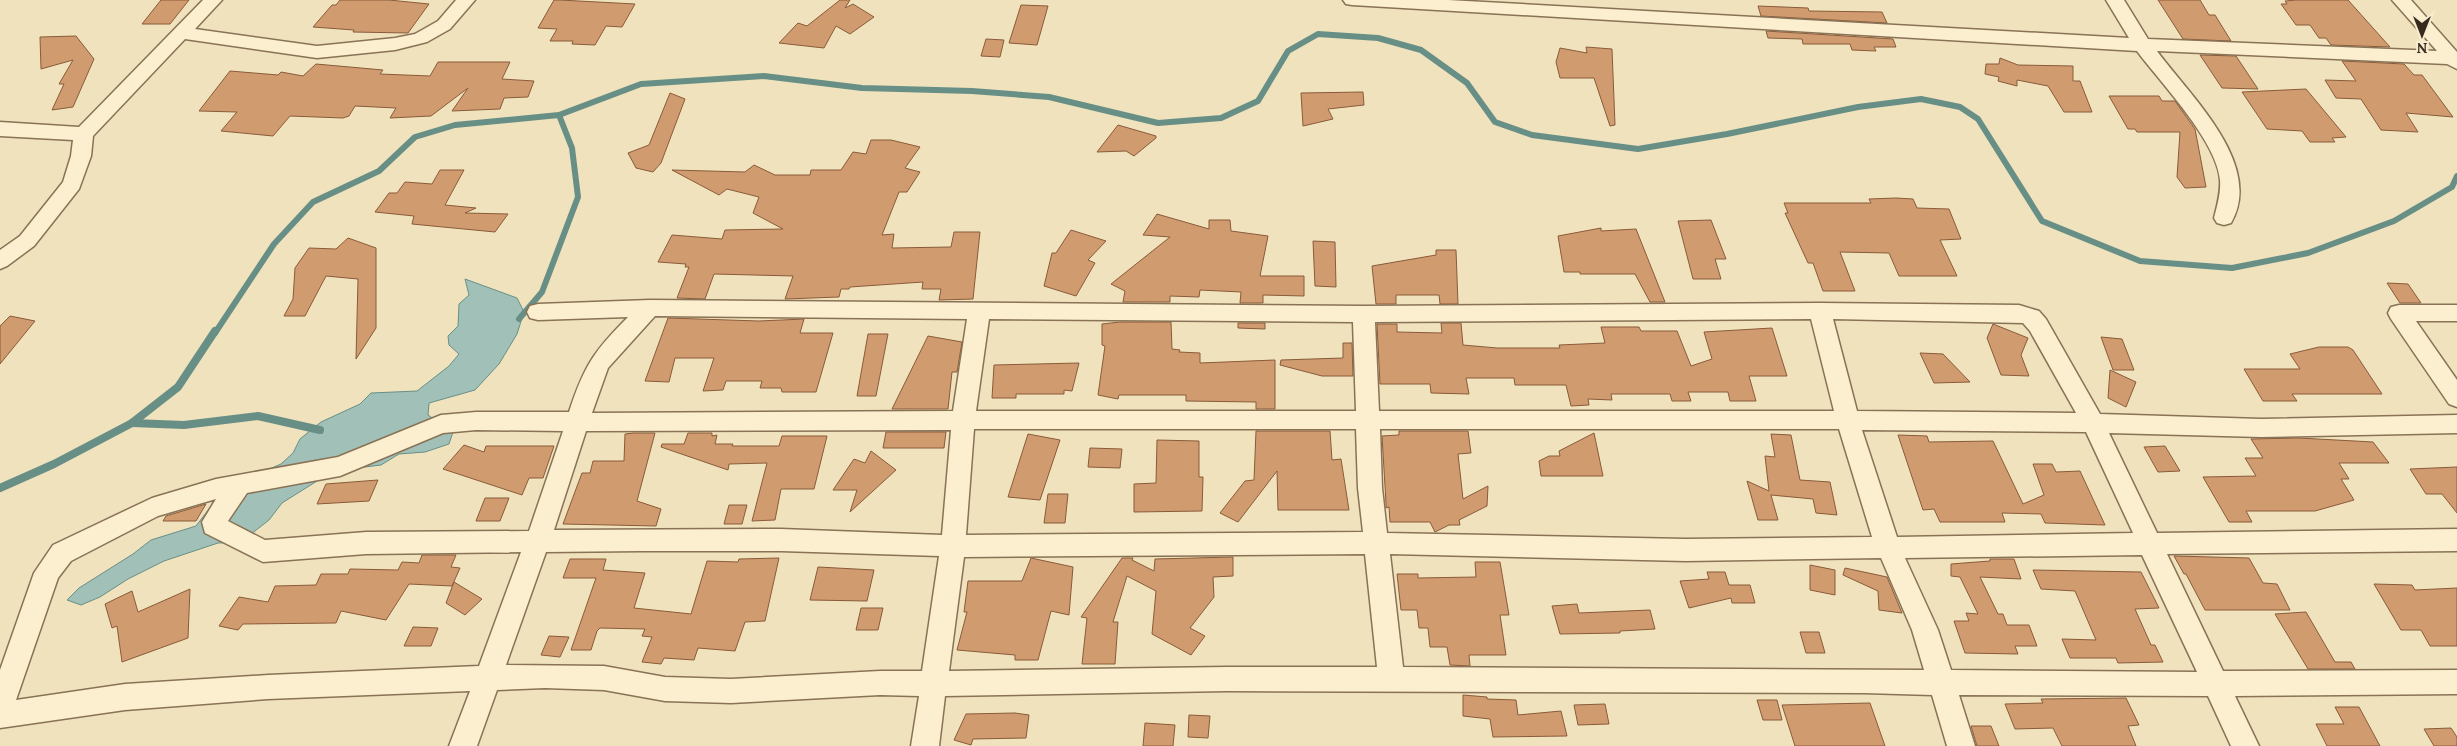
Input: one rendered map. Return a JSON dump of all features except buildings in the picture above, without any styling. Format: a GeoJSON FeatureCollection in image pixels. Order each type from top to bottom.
{"type":"FeatureCollection","features":[{"type":"Feature","properties":{"kind":"street"},"geometry":{"type":"LineString","coordinates":[[0,260],[26,241],[72,184],[81,156],[84,134],[214,0]]}},
{"type":"Feature","properties":{"kind":"street"},"geometry":{"type":"LineString","coordinates":[[181,33],[317,52],[395,44],[421,38],[444,25],[466,0]]}},
{"type":"Feature","properties":{"kind":"street"},"geometry":{"type":"LineString","coordinates":[[1352,0],[1584,6],[2142,45],[2456,60]]}},
{"type":"Feature","properties":{"kind":"street"},"geometry":{"type":"LineString","coordinates":[[2115,0],[2142,45],[2192,109],[2221,153],[2229,173],[2230,184],[2224,218]]}},
{"type":"Feature","properties":{"kind":"street"},"geometry":{"type":"LineString","coordinates":[[2401,0],[2456,60]]}},
{"type":"Feature","properties":{"kind":"street"},"geometry":{"type":"LineString","coordinates":[[0,129],[84,134]]}},
{"type":"Feature","properties":{"kind":"street"},"geometry":{"type":"LineString","coordinates":[[462,746],[560,480],[588,388],[599,363],[650,308]]}},
{"type":"Feature","properties":{"kind":"street"},"geometry":{"type":"LineString","coordinates":[[538,312],[650,308],[1364,314],[1820,311],[2006,312],[2031,317],[2038,325],[2093,423],[2214,685],[2245,746]]}},
{"type":"Feature","properties":{"kind":"street"},"geometry":{"type":"LineString","coordinates":[[925,746],[932,684],[953,546],[964,420],[979,310]]}},
{"type":"Feature","properties":{"kind":"street"},"geometry":{"type":"LineString","coordinates":[[1820,311],[1848,420],[1888,547],[1924,630],[1961,746]]}},
{"type":"Feature","properties":{"kind":"street"},"geometry":{"type":"LineString","coordinates":[[2457,313],[2399,313],[2457,398]]}},
{"type":"Feature","properties":{"kind":"street"},"geometry":{"type":"LineString","coordinates":[[1364,314],[1367,420],[1376,543],[1386,615],[1391,678]]}},
{"type":"Feature","properties":{"kind":"street"},"geometry":{"type":"LineString","coordinates":[[0,708],[47,572],[62,553],[152,508],[238,484],[340,466],[441,424],[476,421],[578,423],[964,420],[1848,420],[2093,423],[2261,428],[2457,424]]}},
{"type":"Feature","properties":{"kind":"street"},"geometry":{"type":"LineString","coordinates":[[238,484],[214,522],[214,526],[263,551],[366,543],[772,540],[953,546],[1376,543],[1686,550],[2457,540]]}},
{"type":"Feature","properties":{"kind":"street"},"geometry":{"type":"LineString","coordinates":[[0,715],[134,696],[268,687],[544,676],[604,678],[665,689],[731,691],[814,685],[1072,680],[1391,678],[2214,685],[2457,682]]}},
{"type":"Feature","properties":{"kind":"water"},"geometry":{"type":"Polygon","coordinates":[[[465,279],[517,298],[524,312],[517,334],[499,364],[475,390],[429,403],[428,415],[441,424],[454,429],[449,444],[425,452],[399,454],[381,465],[333,471],[282,503],[269,520],[241,542],[218,543],[164,561],[128,579],[100,597],[81,605],[67,600],[79,588],[133,554],[151,540],[196,526],[212,505],[214,493],[281,464],[293,453],[300,439],[321,422],[360,404],[371,393],[417,391],[449,366],[459,354],[449,345],[448,336],[458,326],[459,304],[469,295],[465,279]]]}},
{"type":"Feature","properties":{"kind":"waterway"},"geometry":{"type":"LineString","coordinates":[[559,115],[641,84],[764,76],[862,88],[972,91],[1049,97],[1158,123],[1221,118],[1258,101],[1288,51],[1318,34],[1378,38],[1421,50],[1467,83],[1495,122],[1532,135],[1638,149],[1727,134],[1858,107],[1921,99],[1960,107],[1978,119],[2042,221],[2140,261],[2232,268],[2308,253],[2394,221],[2452,187],[2457,176]]}},
{"type":"Feature","properties":{"kind":"waterway"},"geometry":{"type":"LineString","coordinates":[[215,333],[274,244],[313,202],[379,171],[415,137],[455,125],[559,115]]}},
{"type":"Feature","properties":{"kind":"waterway"},"geometry":{"type":"LineString","coordinates":[[519,319],[542,292],[578,197],[572,148],[559,115]]}},
{"type":"Feature","properties":{"kind":"waterway"},"geometry":{"type":"LineString","coordinates":[[132,423],[178,387],[215,331]]}},
{"type":"Feature","properties":{"kind":"waterway"},"geometry":{"type":"LineString","coordinates":[[132,423],[184,425],[258,416],[320,430]]}},
{"type":"Feature","properties":{"kind":"waterway"},"geometry":{"type":"LineString","coordinates":[[0,488],[54,464],[132,423]]}}]}
